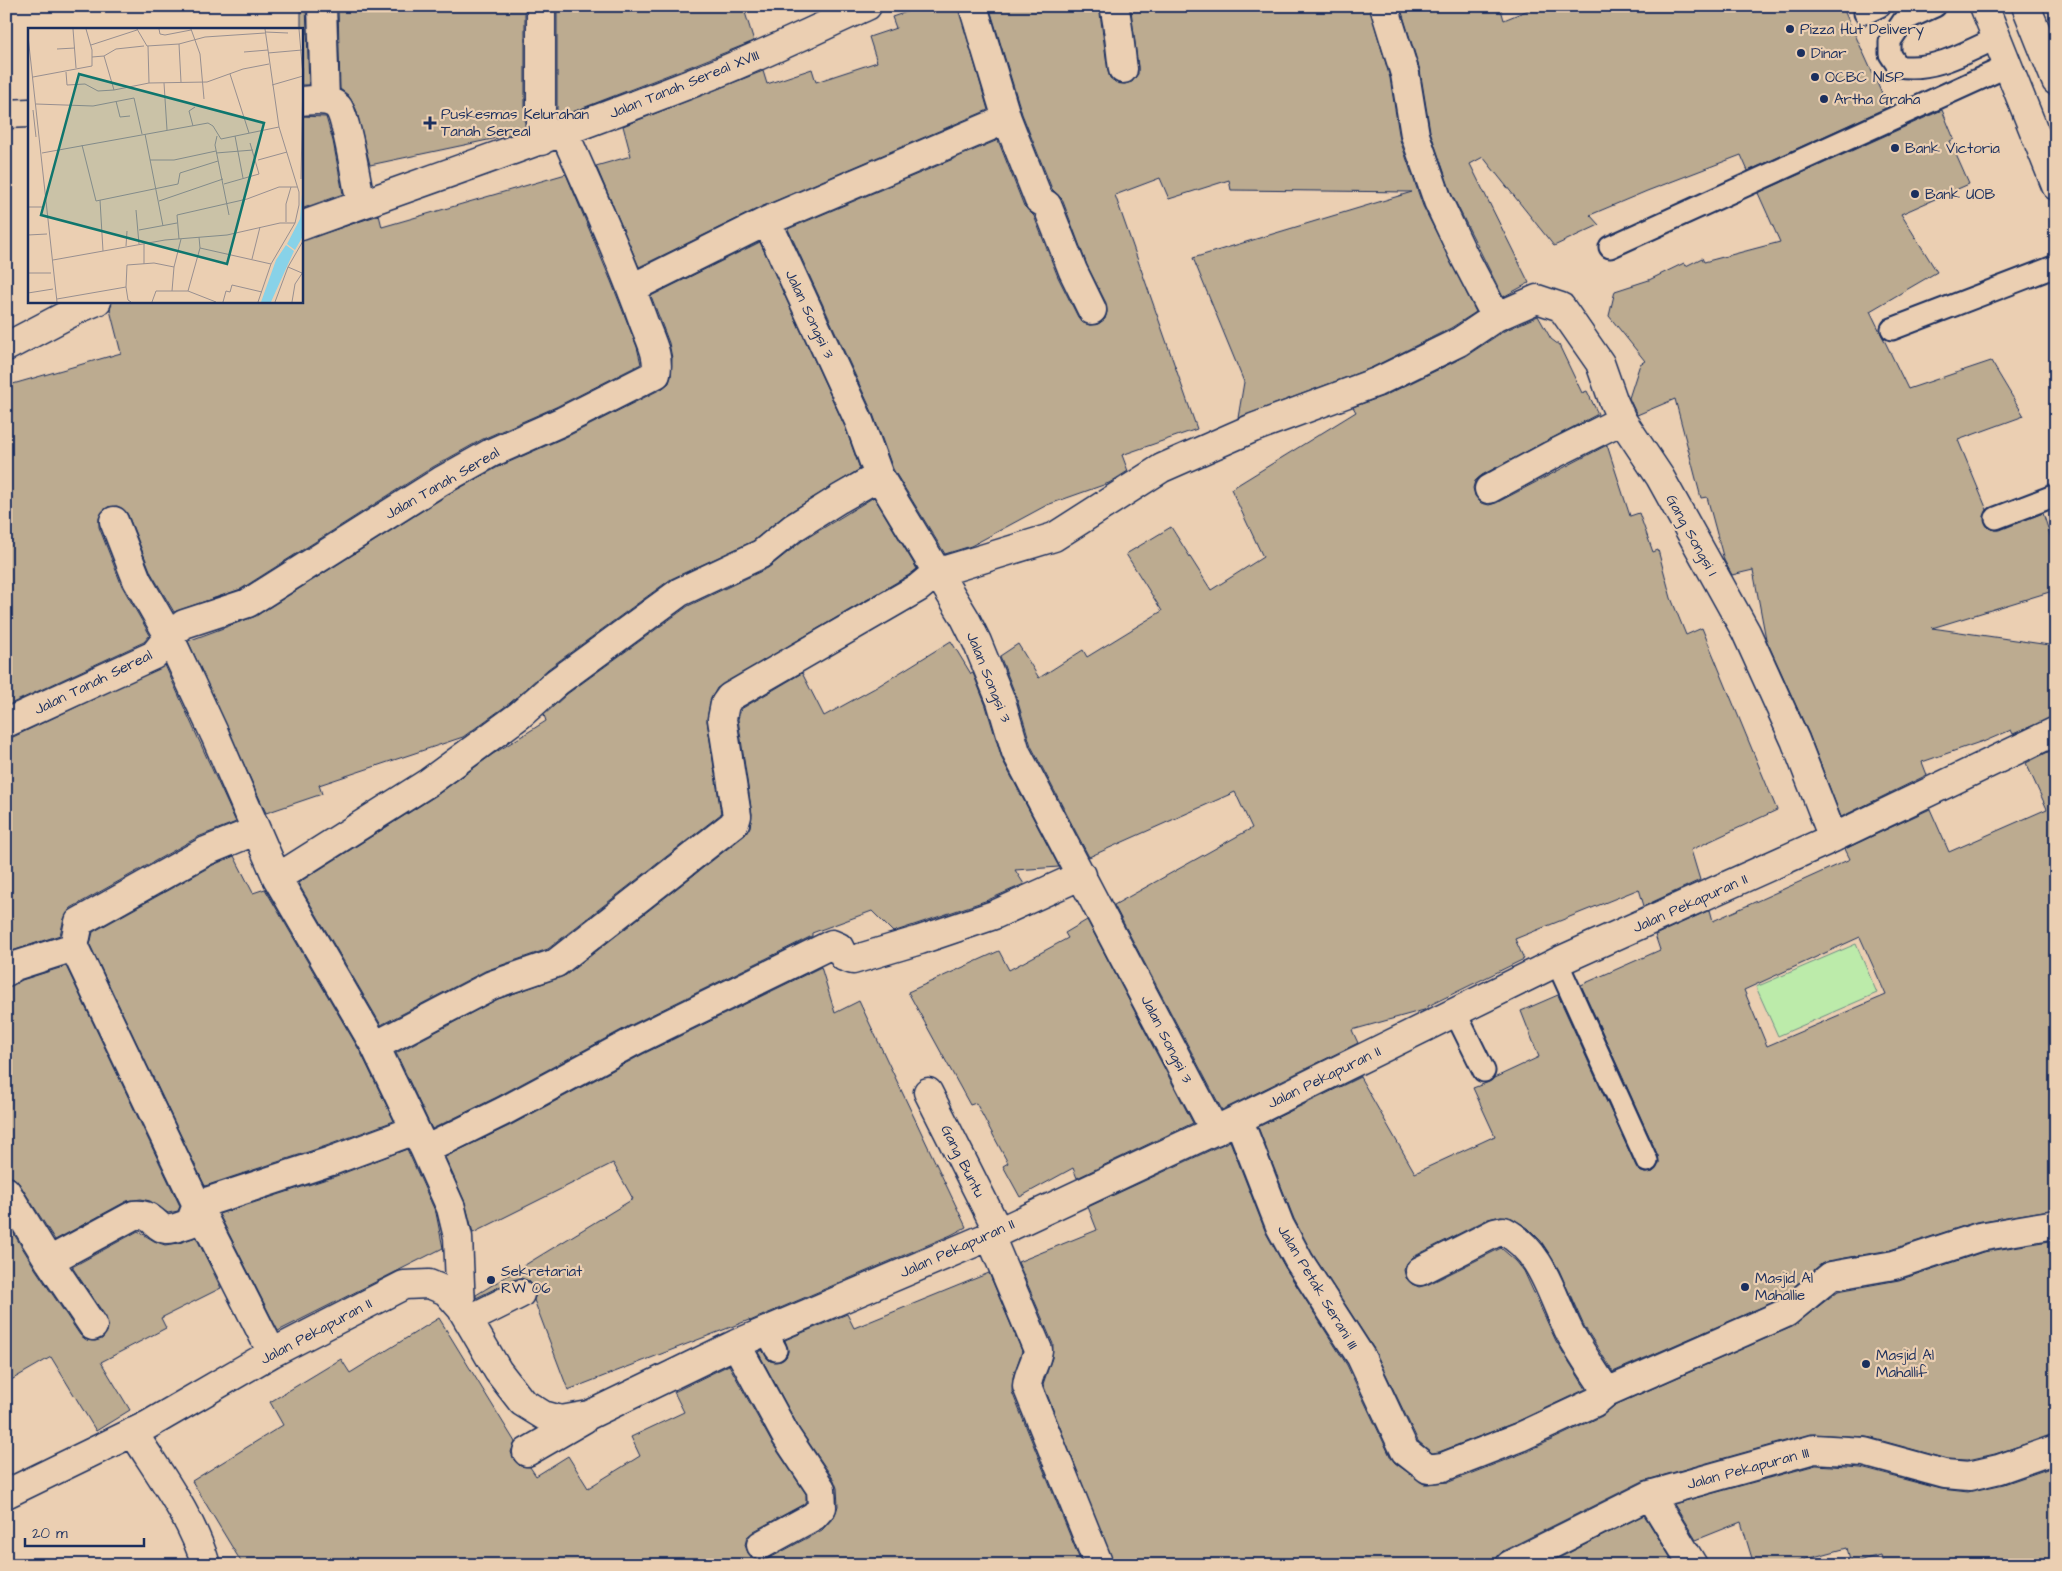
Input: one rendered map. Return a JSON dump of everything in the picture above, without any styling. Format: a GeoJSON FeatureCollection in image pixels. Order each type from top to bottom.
{"type":"FeatureCollection","features":[{"type":"Feature","properties":{"kind":"street"},"geometry":{"type":"LineString","coordinates":[[322,6],[313,100],[338,107],[344,122],[361,204]]}},
{"type":"Feature","properties":{"kind":"street"},"geometry":{"type":"LineString","coordinates":[[541,6],[553,137]]}},
{"type":"Feature","properties":{"kind":"street","name":"Jalan Tanah Sereal XVIII"},"geometry":{"type":"LineString","coordinates":[[302,226],[471,164],[553,137],[703,79],[867,6]]}},
{"type":"Feature","properties":{"kind":"street"},"geometry":{"type":"LineString","coordinates":[[974,6],[1007,119],[1039,200],[1047,206],[1073,271],[1092,310]]}},
{"type":"Feature","properties":{"kind":"street"},"geometry":{"type":"LineString","coordinates":[[1114,6],[1119,29],[1123,69]]}},
{"type":"Feature","properties":{"kind":"street"},"geometry":{"type":"LineString","coordinates":[[1384,6],[1405,74],[1415,135],[1438,201],[1496,317]]}},
{"type":"Feature","properties":{"kind":"street"},"geometry":{"type":"LineString","coordinates":[[1984,6],[2056,186]]}},
{"type":"Feature","properties":{"kind":"street"},"geometry":{"type":"LineString","coordinates":[[2026,6],[2056,81]]}},
{"type":"Feature","properties":{"kind":"street"},"geometry":{"type":"LineString","coordinates":[[2008,66],[2044,50]]}},
{"type":"Feature","properties":{"kind":"street"},"geometry":{"type":"LineString","coordinates":[[6,114],[28,113]]}},
{"type":"Feature","properties":{"kind":"street"},"geometry":{"type":"LineString","coordinates":[[632,288],[767,221],[1007,119]]}},
{"type":"Feature","properties":{"kind":"street","name":"Jalan Tanah Sereal"},"geometry":{"type":"LineString","coordinates":[[6,723],[154,655],[169,636],[184,624],[248,603],[441,481],[491,453],[563,421],[656,374],[658,366],[632,288],[553,137]]}},
{"type":"Feature","properties":{"kind":"street","name":"Jalan Songsi 3"},"geometry":{"type":"LineString","coordinates":[[767,221],[859,421],[879,476],[965,618],[977,642],[1001,701],[1016,752],[1082,875],[1226,1125]]}},
{"type":"Feature","properties":{"kind":"street","name":"Gang Songsi 1"},"geometry":{"type":"LineString","coordinates":[[936,573],[1054,537],[1162,468],[1253,428],[1377,382],[1459,342],[1496,317],[1537,299],[1561,307],[1600,363],[1622,420],[1660,477],[1746,632],[1795,740],[1833,838]]}},
{"type":"Feature","properties":{"kind":"street"},"geometry":{"type":"LineString","coordinates":[[6,347],[95,302]]}},
{"type":"Feature","properties":{"kind":"street"},"geometry":{"type":"LineString","coordinates":[[1489,490],[1550,456],[1622,420]]}},
{"type":"Feature","properties":{"kind":"street"},"geometry":{"type":"LineString","coordinates":[[277,878],[429,782],[520,715],[558,682],[680,592],[761,554],[801,524],[879,476]]}},
{"type":"Feature","properties":{"kind":"street"},"geometry":{"type":"LineString","coordinates":[[114,521],[137,580],[169,636],[215,735],[277,878],[374,1046],[420,1140],[450,1208],[458,1237],[465,1314],[520,1294]]}},
{"type":"Feature","properties":{"kind":"street"},"geometry":{"type":"LineString","coordinates":[[374,1046],[492,985],[556,963],[727,832],[735,823],[737,816],[722,719],[725,704],[730,697],[918,588],[936,573]]}},
{"type":"Feature","properties":{"kind":"street","name":"Jalan Pekapuran II"},"geometry":{"type":"LineString","coordinates":[[527,1452],[589,1415],[736,1344],[771,1340],[1226,1125],[1557,962],[1833,838],[2056,731]]}},
{"type":"Feature","properties":{"kind":"street"},"geometry":{"type":"LineString","coordinates":[[255,831],[206,851],[79,922],[74,947],[197,1205],[272,1354]]}},
{"type":"Feature","properties":{"kind":"street"},"geometry":{"type":"LineString","coordinates":[[197,1205],[331,1161],[420,1140],[504,1111],[645,1036],[832,944],[839,947],[844,957],[853,960],[994,915],[1082,875]]}},
{"type":"Feature","properties":{"kind":"street"},"geometry":{"type":"LineString","coordinates":[[6,972],[15,966],[74,947]]}},
{"type":"Feature","properties":{"kind":"street","name":"Gang Buntu"},"geometry":{"type":"LineString","coordinates":[[928,1092],[994,1233],[1038,1350],[1037,1358],[1027,1377],[1027,1386],[1099,1565]]}},
{"type":"Feature","properties":{"kind":"street","name":"Jalan Petak Serani III"},"geometry":{"type":"LineString","coordinates":[[1226,1125],[1243,1130],[1280,1226],[1307,1274],[1361,1358],[1405,1451],[1428,1469],[1443,1467],[1520,1436],[1595,1402],[1607,1392]]}},
{"type":"Feature","properties":{"kind":"street"},"geometry":{"type":"LineString","coordinates":[[6,1191],[49,1261],[93,1326]]}},
{"type":"Feature","properties":{"kind":"street"},"geometry":{"type":"LineString","coordinates":[[49,1261],[134,1215],[143,1214],[154,1220],[164,1229],[169,1230],[190,1223],[197,1205]]}},
{"type":"Feature","properties":{"kind":"street"},"geometry":{"type":"LineString","coordinates":[[1420,1271],[1495,1233],[1504,1231],[1512,1235],[1526,1246],[1542,1271],[1570,1332],[1607,1392],[1786,1313],[1831,1276],[1894,1265],[1979,1237],[2056,1224]]}},
{"type":"Feature","properties":{"kind":"street","name":"Jalan Pekapuran II"},"geometry":{"type":"LineString","coordinates":[[6,1494],[133,1432],[272,1354],[404,1285],[429,1284],[446,1291],[465,1314],[498,1371],[522,1402],[543,1416],[562,1420],[589,1415]]}},
{"type":"Feature","properties":{"kind":"street"},"geometry":{"type":"LineString","coordinates":[[736,1344],[786,1436],[821,1489],[822,1507],[814,1516],[761,1545]]}},
{"type":"Feature","properties":{"kind":"street"},"geometry":{"type":"LineString","coordinates":[[133,1432],[187,1520],[200,1544],[206,1565]]}},
{"type":"Feature","properties":{"kind":"street","name":"Jalan Pekapuran III"},"geometry":{"type":"LineString","coordinates":[[1510,1565],[1650,1495],[1814,1449],[1864,1452],[1945,1474],[1969,1476],[1999,1469],[2056,1449]]}},
{"type":"Feature","properties":{"kind":"street"},"geometry":{"type":"LineString","coordinates":[[1650,1495],[1693,1565]]}},
{"type":"Feature","properties":{"kind":"lane"},"geometry":{"type":"LineString","coordinates":[[1935,6],[1904,20],[1890,41],[1890,54],[1898,66],[1912,68],[1943,61],[1997,38]]}},
{"type":"Feature","properties":{"kind":"lane"},"geometry":{"type":"LineString","coordinates":[[1610,247],[2008,66]]}},
{"type":"Feature","properties":{"kind":"lane"},"geometry":{"type":"LineString","coordinates":[[1892,330],[2056,266]]}},
{"type":"Feature","properties":{"kind":"lane"},"geometry":{"type":"LineString","coordinates":[[1996,518],[2056,495]]}},
{"type":"Feature","properties":{"kind":"lane"},"geometry":{"type":"LineString","coordinates":[[1557,962],[1647,1161]]}},
{"type":"Feature","properties":{"kind":"lane"},"geometry":{"type":"LineString","coordinates":[[1455,1012],[1484,1071]]}},
{"type":"Feature","properties":{"kind":"green space"},"geometry":{"type":"Polygon","coordinates":[[[1856,944],[1877,993],[1778,1036],[1756,987],[1856,944]]]}},
{"type":"Feature","properties":{"kind":"building"},"geometry":{"type":"Polygon","coordinates":[[[301,6],[306,6],[309,85],[302,85],[301,6]]]}},
{"type":"Feature","properties":{"kind":"building"},"geometry":{"type":"Polygon","coordinates":[[[338,6],[525,6],[525,129],[502,137],[370,165],[356,109],[348,95],[340,89],[338,6]]]}},
{"type":"Feature","properties":{"kind":"building"},"geometry":{"type":"Polygon","coordinates":[[[557,6],[743,6],[754,41],[557,118],[557,6]]]}},
{"type":"Feature","properties":{"kind":"building"},"geometry":{"type":"Polygon","coordinates":[[[924,6],[958,6],[988,110],[761,207],[639,267],[596,166],[631,156],[623,126],[763,71],[767,84],[812,69],[816,82],[877,62],[869,37],[896,28],[892,17],[924,6]]]}},
{"type":"Feature","properties":{"kind":"building"},"geometry":{"type":"Polygon","coordinates":[[[989,6],[1099,6],[1110,78],[1117,83],[1125,84],[1132,82],[1138,74],[1131,10],[1141,6],[1369,6],[1390,78],[1400,140],[1423,206],[1476,312],[1451,328],[1371,368],[1238,418],[1244,382],[1193,258],[1412,192],[1231,190],[1229,180],[1169,199],[1160,178],[1115,195],[1197,429],[1122,455],[1128,471],[1109,483],[1047,505],[971,546],[945,554],[893,469],[873,414],[788,229],[998,140],[1024,206],[1034,216],[1058,277],[1078,317],[1083,323],[1090,325],[1098,324],[1105,319],[1107,312],[1106,303],[1087,265],[1062,199],[1052,189],[1022,114],[989,6]]]}},
{"type":"Feature","properties":{"kind":"building"},"geometry":{"type":"Polygon","coordinates":[[[1400,6],[1500,6],[1504,20],[1538,6],[1842,6],[1888,107],[1748,171],[1741,155],[1647,191],[1590,215],[1599,225],[1554,246],[1483,157],[1470,164],[1529,283],[1503,297],[1452,195],[1430,131],[1420,70],[1400,6]]]}},
{"type":"Feature","properties":{"kind":"building"},"geometry":{"type":"Polygon","coordinates":[[[1942,110],[1954,139],[1950,141],[1969,184],[1901,214],[1937,272],[1870,311],[1908,389],[1991,361],[2024,416],[1958,440],[1987,510],[1984,517],[1988,527],[2000,530],[2043,513],[2056,553],[2056,590],[1932,628],[2056,646],[2056,716],[2013,734],[2011,730],[1983,742],[1922,762],[1927,775],[1841,817],[1809,734],[1766,639],[1753,570],[1732,575],[1724,560],[1707,497],[1701,498],[1675,399],[1637,415],[1629,398],[1640,364],[1645,361],[1609,316],[1615,291],[1649,280],[1684,263],[1686,266],[1702,258],[1704,262],[1780,242],[1758,193],[1942,110]]]}},
{"type":"Feature","properties":{"kind":"building"},"geometry":{"type":"Polygon","coordinates":[[[302,116],[326,117],[333,141],[343,194],[302,209],[302,116]]]}},
{"type":"Feature","properties":{"kind":"building"},"geometry":{"type":"Polygon","coordinates":[[[566,174],[611,281],[637,347],[641,364],[556,407],[483,439],[433,467],[241,589],[174,612],[151,573],[128,515],[117,506],[108,507],[99,518],[99,527],[122,586],[150,635],[144,642],[6,706],[6,386],[121,353],[110,310],[112,302],[302,302],[302,241],[379,215],[382,227],[566,174]]]}},
{"type":"Feature","properties":{"kind":"building"},"geometry":{"type":"Polygon","coordinates":[[[760,242],[845,427],[860,469],[785,515],[753,541],[671,579],[548,669],[510,703],[463,737],[319,785],[322,794],[266,813],[188,641],[256,616],[449,494],[498,467],[570,435],[663,388],[669,383],[671,377],[672,358],[669,343],[651,296],[760,242]]]}},
{"type":"Feature","properties":{"kind":"building"},"geometry":{"type":"Polygon","coordinates":[[[1538,316],[1551,339],[1559,345],[1582,393],[1587,391],[1598,414],[1482,475],[1475,481],[1473,488],[1475,496],[1481,503],[1489,505],[1496,503],[1607,445],[1630,516],[1639,513],[1653,552],[1658,550],[1671,598],[1686,635],[1702,628],[1777,810],[1691,850],[1700,880],[1644,906],[1639,889],[1515,939],[1524,959],[1428,1006],[1424,1010],[1352,1030],[1358,1043],[1222,1110],[1114,905],[1252,828],[1235,792],[1089,857],[1031,746],[1016,696],[1000,656],[1018,644],[1039,678],[1083,650],[1087,657],[1162,611],[1126,554],[1171,527],[1211,590],[1263,557],[1231,489],[1356,412],[1353,407],[1384,396],[1466,356],[1504,331],[1538,316]]]}},
{"type":"Feature","properties":{"kind":"building"},"geometry":{"type":"Polygon","coordinates":[[[874,497],[917,569],[717,688],[710,701],[707,721],[721,814],[548,949],[485,971],[381,1025],[298,883],[437,795],[493,754],[546,721],[544,715],[567,694],[688,606],[768,568],[802,541],[874,497]]]}},
{"type":"Feature","properties":{"kind":"building"},"geometry":{"type":"Polygon","coordinates":[[[951,641],[971,674],[973,673],[986,706],[1002,759],[1059,867],[1015,870],[1024,884],[988,900],[893,932],[872,911],[812,933],[812,936],[629,1026],[497,1097],[432,1129],[396,1053],[498,999],[566,975],[745,835],[750,827],[752,814],[738,719],[741,709],[802,673],[824,716],[875,688],[951,641]]]}},
{"type":"Feature","properties":{"kind":"building"},"geometry":{"type":"Polygon","coordinates":[[[165,665],[236,822],[198,837],[71,908],[64,919],[60,935],[6,953],[6,738],[13,737],[165,665]]]}},
{"type":"Feature","properties":{"kind":"building"},"geometry":{"type":"Polygon","coordinates":[[[2056,748],[2056,1209],[1976,1222],[1890,1250],[1828,1261],[1821,1264],[1778,1300],[1613,1372],[1584,1326],[1559,1270],[1541,1241],[1528,1228],[1512,1218],[1501,1216],[1488,1219],[1413,1257],[1407,1263],[1404,1270],[1406,1278],[1412,1284],[1419,1287],[1427,1285],[1501,1248],[1524,1271],[1556,1341],[1586,1389],[1514,1423],[1439,1452],[1432,1453],[1418,1441],[1374,1349],[1312,1253],[1294,1219],[1258,1127],[1360,1077],[1415,1173],[1495,1136],[1473,1088],[1539,1057],[1521,1011],[1558,995],[1636,1166],[1639,1171],[1645,1173],[1653,1172],[1659,1163],[1658,1156],[1581,985],[1660,950],[1655,935],[1710,910],[1713,921],[1850,859],[1845,849],[1930,809],[1949,852],[2047,809],[2026,763],[2056,748]],[[1860,937],[1744,990],[1767,1046],[1886,995],[1860,937]]]}},
{"type":"Feature","properties":{"kind":"building"},"geometry":{"type":"Polygon","coordinates":[[[234,856],[253,893],[265,889],[361,1053],[394,1121],[326,1146],[205,1186],[90,945],[93,932],[213,865],[234,856]]]}},
{"type":"Feature","properties":{"kind":"building"},"geometry":{"type":"Polygon","coordinates":[[[1087,920],[1193,1123],[1077,1178],[1073,1168],[1020,1197],[1003,1166],[1008,1163],[976,1103],[970,1105],[908,992],[999,951],[1009,970],[1068,938],[1065,933],[1087,920]]]}},
{"type":"Feature","properties":{"kind":"building"},"geometry":{"type":"Polygon","coordinates":[[[66,966],[180,1206],[178,1211],[168,1213],[150,1201],[141,1199],[127,1201],[55,1240],[19,1183],[14,1178],[6,1175],[6,988],[22,980],[66,966]]]}},
{"type":"Feature","properties":{"kind":"building"},"geometry":{"type":"Polygon","coordinates":[[[821,967],[835,1013],[859,1001],[966,1227],[750,1321],[568,1390],[534,1300],[536,1294],[534,1287],[529,1281],[521,1278],[513,1280],[476,1298],[476,1295],[633,1199],[613,1163],[473,1233],[465,1202],[445,1157],[511,1125],[643,1054],[821,967]]]}},
{"type":"Feature","properties":{"kind":"building"},"geometry":{"type":"Polygon","coordinates":[[[1230,1141],[1266,1233],[1286,1269],[1347,1365],[1391,1458],[1424,1484],[1449,1482],[1526,1452],[1602,1416],[1615,1405],[1792,1327],[1838,1291],[1899,1280],[1983,1252],[2056,1240],[2056,1434],[1995,1454],[1968,1460],[1948,1459],[1868,1437],[1810,1434],[1643,1481],[1503,1551],[1497,1557],[1494,1565],[1114,1565],[1043,1384],[1052,1358],[1053,1344],[1018,1262],[1097,1230],[1088,1207],[1230,1141]]]}},
{"type":"Feature","properties":{"kind":"building"},"geometry":{"type":"Polygon","coordinates":[[[407,1149],[436,1213],[443,1248],[278,1331],[219,1214],[336,1176],[407,1149]]]}},
{"type":"Feature","properties":{"kind":"building"},"geometry":{"type":"Polygon","coordinates":[[[6,1221],[36,1270],[80,1335],[87,1340],[95,1341],[102,1339],[107,1332],[108,1324],[106,1317],[72,1267],[138,1231],[154,1241],[165,1245],[179,1243],[196,1237],[221,1288],[161,1318],[166,1328],[101,1362],[130,1410],[96,1431],[51,1357],[6,1383],[6,1221]]]}},
{"type":"Feature","properties":{"kind":"building"},"geometry":{"type":"Polygon","coordinates":[[[989,1273],[1022,1351],[1013,1377],[1012,1392],[1082,1565],[243,1565],[192,1481],[283,1425],[270,1402],[341,1359],[350,1373],[439,1318],[515,1442],[511,1452],[514,1460],[520,1466],[530,1467],[536,1476],[568,1456],[588,1488],[640,1456],[631,1437],[684,1412],[674,1392],[729,1365],[772,1443],[806,1494],[804,1504],[754,1531],[747,1537],[745,1545],[753,1559],[760,1561],[768,1559],[822,1530],[834,1517],[838,1506],[837,1488],[834,1480],[799,1428],[758,1352],[762,1350],[770,1361],[781,1361],[786,1357],[788,1351],[785,1340],[847,1314],[854,1328],[989,1273]]]}},
{"type":"Feature","properties":{"kind":"building"},"geometry":{"type":"Polygon","coordinates":[[[1816,1465],[1861,1468],[1941,1489],[1968,1492],[2004,1484],[2056,1466],[2056,1565],[1883,1565],[1881,1555],[1851,1563],[1847,1548],[1784,1565],[1754,1565],[1741,1522],[1696,1540],[1674,1504],[1816,1465]]]}},
{"type":"Feature","properties":{"kind":"building"},"geometry":{"type":"Polygon","coordinates":[[[1644,1515],[1675,1565],[1545,1565],[1644,1515]]]}},
{"type":"Feature","properties":{"kind":"place","name":"Pizza Hut Delivery"},"geometry":{"type":"Point","coordinates":[1790,29]}},
{"type":"Feature","properties":{"kind":"place","name":"Dinar"},"geometry":{"type":"Point","coordinates":[1801,53]}},
{"type":"Feature","properties":{"kind":"place","name":"OCBC NISP"},"geometry":{"type":"Point","coordinates":[1815,77]}},
{"type":"Feature","properties":{"kind":"place","name":"Artha Graha"},"geometry":{"type":"Point","coordinates":[1824,99]}},
{"type":"Feature","properties":{"kind":"place","name":"Puskesmas Kelurahan Tanah Sereal"},"geometry":{"type":"Point","coordinates":[430,123]}},
{"type":"Feature","properties":{"kind":"place","name":"Bank Victoria"},"geometry":{"type":"Point","coordinates":[1895,148]}},
{"type":"Feature","properties":{"kind":"place","name":"Bank UOB"},"geometry":{"type":"Point","coordinates":[1915,194]}},
{"type":"Feature","properties":{"kind":"place","name":"Sekretariat RW 06"},"geometry":{"type":"Point","coordinates":[491,1280]}},
{"type":"Feature","properties":{"kind":"place","name":"Masjid Al Mahallie"},"geometry":{"type":"Point","coordinates":[1745,1287]}},
{"type":"Feature","properties":{"kind":"place","name":"Masjid Al Mahallif"},"geometry":{"type":"Point","coordinates":[1866,1364]}}]}
